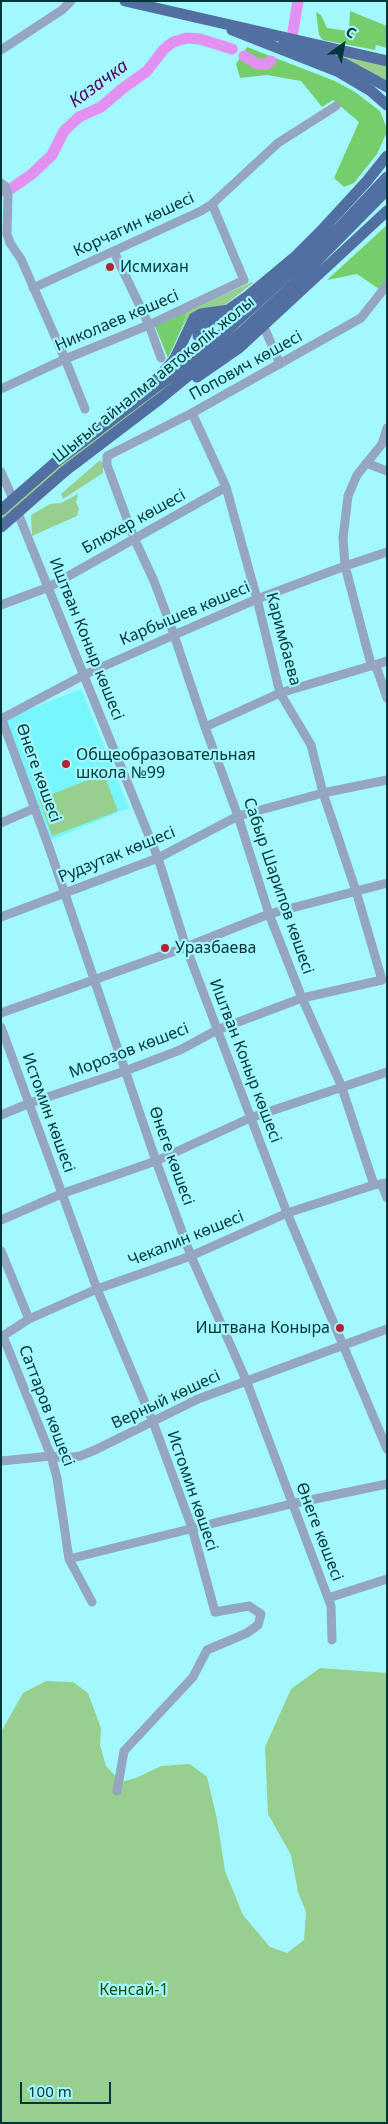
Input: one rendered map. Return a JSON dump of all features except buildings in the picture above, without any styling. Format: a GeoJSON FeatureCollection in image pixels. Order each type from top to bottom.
{"type":"FeatureCollection","features":[{"type":"Feature","properties":{"kind":"main road"},"geometry":{"type":"LineString","coordinates":[[125,1],[387,61]]}},
{"type":"Feature","properties":{"kind":"main road"},"geometry":{"type":"LineString","coordinates":[[182,13],[325,56],[351,67],[387,87]]}},
{"type":"Feature","properties":{"kind":"main road"},"geometry":{"type":"LineString","coordinates":[[226,27],[339,72],[371,90],[387,105]]}},
{"type":"Feature","properties":{"kind":"main road"},"geometry":{"type":"LineString","coordinates":[[266,304],[338,228],[386,164]]}},
{"type":"Feature","properties":{"kind":"main road"},"geometry":{"type":"LineString","coordinates":[[226,331],[208,341],[202,339],[198,334],[202,324],[228,317],[255,297],[325,233],[379,175],[386,164]]}},
{"type":"Feature","properties":{"kind":"main road"},"geometry":{"type":"LineString","coordinates":[[120,413],[167,368],[179,350],[194,318],[201,314],[228,310],[248,296],[296,256],[386,164]]}},
{"type":"Feature","properties":{"kind":"main road","name":"Шығыс айналма автокөлік жолы"},"geometry":{"type":"LineString","coordinates":[[1,527],[65,471],[161,398],[266,304],[387,190]]}},
{"type":"Feature","properties":{"kind":"main road"},"geometry":{"type":"LineString","coordinates":[[161,398],[210,369],[240,348],[387,211]]}},
{"type":"Feature","properties":{"kind":"main road","name":"Шығыс айналма автокөлік жолы"},"geometry":{"type":"LineString","coordinates":[[1,510],[57,461],[184,366],[226,331],[266,304]]}},
{"type":"Feature","properties":{"kind":"street"},"geometry":{"type":"LineString","coordinates":[[1,50],[62,10],[71,1]]}},
{"type":"Feature","properties":{"kind":"street","name":"Корчагин көшесі"},"geometry":{"type":"LineString","coordinates":[[33,288],[114,252],[212,204],[278,143],[336,106]]}},
{"type":"Feature","properties":{"kind":"street"},"geometry":{"type":"LineString","coordinates":[[5,189],[7,234],[21,259],[85,410]]}},
{"type":"Feature","properties":{"kind":"street","name":"Николаев көшесі"},"geometry":{"type":"LineString","coordinates":[[1,389],[65,359],[149,325],[244,280],[212,204]]}},
{"type":"Feature","properties":{"kind":"street"},"geometry":{"type":"LineString","coordinates":[[114,252],[149,325],[160,358]]}},
{"type":"Feature","properties":{"kind":"street","name":"Попович көшесі"},"geometry":{"type":"LineString","coordinates":[[107,456],[192,413],[361,318],[387,285]]}},
{"type":"Feature","properties":{"kind":"street"},"geometry":{"type":"LineString","coordinates":[[264,327],[280,364]]}},
{"type":"Feature","properties":{"kind":"street","name":"Каримбаева"},"geometry":{"type":"LineString","coordinates":[[192,413],[226,487],[257,599],[280,693],[311,745],[323,793],[384,981]]}},
{"type":"Feature","properties":{"kind":"street"},"geometry":{"type":"LineString","coordinates":[[387,428],[382,444],[358,474],[348,496],[343,538],[345,566],[371,664],[377,669],[387,698]]}},
{"type":"Feature","properties":{"kind":"street","name":"Сабыр Шарипов көшесі"},"geometry":{"type":"LineString","coordinates":[[107,456],[107,465],[134,538],[154,581],[174,635],[238,816],[269,914],[302,998],[387,1198]]}},
{"type":"Feature","properties":{"kind":"street"},"geometry":{"type":"LineString","coordinates":[[366,462],[387,471]]}},
{"type":"Feature","properties":{"kind":"street"},"geometry":{"type":"LineString","coordinates":[[2,477],[13,499]]}},
{"type":"Feature","properties":{"kind":"street","name":"Блюхер көшесі"},"geometry":{"type":"LineString","coordinates":[[1,605],[49,587],[226,487]]}},
{"type":"Feature","properties":{"kind":"street","name":"Иштван Коныр көшесі"},"geometry":{"type":"LineString","coordinates":[[17,512],[158,858],[186,947],[287,1214],[387,1450]]}},
{"type":"Feature","properties":{"kind":"street","name":"Карбышев көшесі"},"geometry":{"type":"LineString","coordinates":[[1,719],[84,675],[257,599],[387,552]]}},
{"type":"Feature","properties":{"kind":"street"},"geometry":{"type":"LineString","coordinates":[[205,727],[280,693],[371,664],[387,661]]}},
{"type":"Feature","properties":{"kind":"street","name":"Өнеге көшесі"},"geometry":{"type":"LineString","coordinates":[[1,719],[35,808],[125,1072],[191,1256],[246,1380],[331,1606],[332,1640]]}},
{"type":"Feature","properties":{"kind":"street","name":"Рудзутак көшесі"},"geometry":{"type":"LineString","coordinates":[[1,917],[158,858],[238,816],[323,793],[387,780]]}},
{"type":"Feature","properties":{"kind":"street"},"geometry":{"type":"LineString","coordinates":[[1,823],[35,808]]}},
{"type":"Feature","properties":{"kind":"street"},"geometry":{"type":"LineString","coordinates":[[1,1013],[94,981],[269,914],[387,883]]}},
{"type":"Feature","properties":{"kind":"street","name":"Морозов көшесі"},"geometry":{"type":"LineString","coordinates":[[1,1115],[30,1103],[125,1072],[180,1050],[217,1030],[302,998],[384,981]]}},
{"type":"Feature","properties":{"kind":"street","name":"Истомин көшесі"},"geometry":{"type":"LineString","coordinates":[[1,1027],[97,1289],[152,1422],[192,1528],[215,1612],[250,1606],[262,1614],[258,1625],[247,1633],[207,1650],[193,1677],[124,1751],[117,1791]]}},
{"type":"Feature","properties":{"kind":"street"},"geometry":{"type":"LineString","coordinates":[[1,1220],[61,1194],[156,1161],[250,1118],[387,1072]]}},
{"type":"Feature","properties":{"kind":"street","name":"Чекалин көшесі"},"geometry":{"type":"LineString","coordinates":[[2,1336],[28,1319],[97,1289],[191,1256],[287,1214],[381,1184]]}},
{"type":"Feature","properties":{"kind":"street","name":"Саттаров көшесі"},"geometry":{"type":"LineString","coordinates":[[1,1251],[28,1319]]}},
{"type":"Feature","properties":{"kind":"street","name":"Верный көшесі"},"geometry":{"type":"LineString","coordinates":[[1,1461],[51,1456],[66,1458],[80,1456],[198,1399],[387,1329]]}},
{"type":"Feature","properties":{"kind":"street","name":"Саттаров көшесі"},"geometry":{"type":"LineString","coordinates":[[2,1336],[51,1456],[57,1478],[69,1559],[92,1602]]}},
{"type":"Feature","properties":{"kind":"street"},"geometry":{"type":"LineString","coordinates":[[69,1559],[292,1504],[387,1484]]}},
{"type":"Feature","properties":{"kind":"street"},"geometry":{"type":"LineString","coordinates":[[328,1598],[387,1579]]}},
{"type":"Feature","properties":{"kind":"shaded area","name":"Общеобразовательная школа №99"},"geometry":{"type":"Polygon","coordinates":[[[81,689],[129,808],[51,840],[3,720],[81,689]]]}},
{"type":"Feature","properties":{"kind":"green space"},"geometry":{"type":"Polygon","coordinates":[[[350,11],[387,26],[387,48],[376,45],[375,50],[323,40],[319,35],[316,12],[321,15],[327,28],[349,31],[350,11]]]}},
{"type":"Feature","properties":{"kind":"green space"},"geometry":{"type":"Polygon","coordinates":[[[247,47],[335,81],[355,92],[380,111],[386,126],[386,134],[377,154],[354,183],[344,187],[334,178],[359,122],[333,100],[322,107],[301,81],[267,75],[240,78],[236,64],[247,47]]]}},
{"type":"Feature","properties":{"kind":"green space"},"geometry":{"type":"Polygon","coordinates":[[[326,52],[387,66],[387,81],[326,52]]]}},
{"type":"Feature","properties":{"kind":"green space"},"geometry":{"type":"Polygon","coordinates":[[[387,225],[387,279],[379,289],[357,274],[327,280],[387,225]]]}},
{"type":"Feature","properties":{"kind":"green space"},"geometry":{"type":"Polygon","coordinates":[[[299,273],[216,349],[1,521],[1,515],[60,464],[299,273]]]}},
{"type":"Feature","properties":{"kind":"green space"},"geometry":{"type":"Polygon","coordinates":[[[252,282],[226,304],[198,310],[186,321],[180,332],[187,311],[252,282]]]}},
{"type":"Feature","properties":{"kind":"green space"},"geometry":{"type":"Polygon","coordinates":[[[187,311],[180,332],[168,358],[155,326],[187,311]]]}},
{"type":"Feature","properties":{"kind":"green space"},"geometry":{"type":"Polygon","coordinates":[[[100,460],[103,463],[103,473],[63,499],[61,494],[100,460]]]}},
{"type":"Feature","properties":{"kind":"green space"},"geometry":{"type":"Polygon","coordinates":[[[78,494],[76,502],[79,509],[77,516],[32,536],[31,515],[50,504],[61,503],[78,494]]]}},
{"type":"Feature","properties":{"kind":"green space"},"geometry":{"type":"Polygon","coordinates":[[[104,774],[118,811],[52,836],[39,799],[104,774]]]}},
{"type":"Feature","properties":{"kind":"green space","name":"Кенсай-1"},"geometry":{"type":"Polygon","coordinates":[[[320,1668],[387,1673],[387,2123],[1,2123],[1,1732],[23,1693],[46,1681],[73,1682],[88,1693],[101,1728],[100,1745],[106,1766],[121,1782],[136,1778],[161,1766],[190,1764],[207,1777],[217,1819],[225,1871],[243,1915],[270,1947],[287,1953],[304,1940],[306,1912],[298,1892],[291,1855],[268,1814],[265,1747],[291,1689],[320,1668]]]}},
{"type":"Feature","properties":{"kind":"waterway","name":"Казачка"},"geometry":{"type":"LineString","coordinates":[[293,31],[298,1]]}},
{"type":"Feature","properties":{"kind":"waterway","name":"Казачка"},"geometry":{"type":"LineString","coordinates":[[1,191],[9,190],[32,174],[52,155],[64,131],[79,117],[101,107],[147,71],[164,49],[173,42],[187,38],[200,39],[232,49]]}},
{"type":"Feature","properties":{"kind":"waterway","name":"Казачка"},"geometry":{"type":"LineString","coordinates":[[244,56],[258,64],[266,64],[271,61]]}},
{"type":"Feature","properties":{"kind":"place","name":"Исмихан"},"geometry":{"type":"Point","coordinates":[110,267]}},
{"type":"Feature","properties":{"kind":"place","name":"Общеобразовательная школа №99"},"geometry":{"type":"Point","coordinates":[66,764]}},
{"type":"Feature","properties":{"kind":"place","name":"Уразбаева"},"geometry":{"type":"Point","coordinates":[165,948]}},
{"type":"Feature","properties":{"kind":"place","name":"Иштвана Коныра"},"geometry":{"type":"Point","coordinates":[340,1328]}}]}
